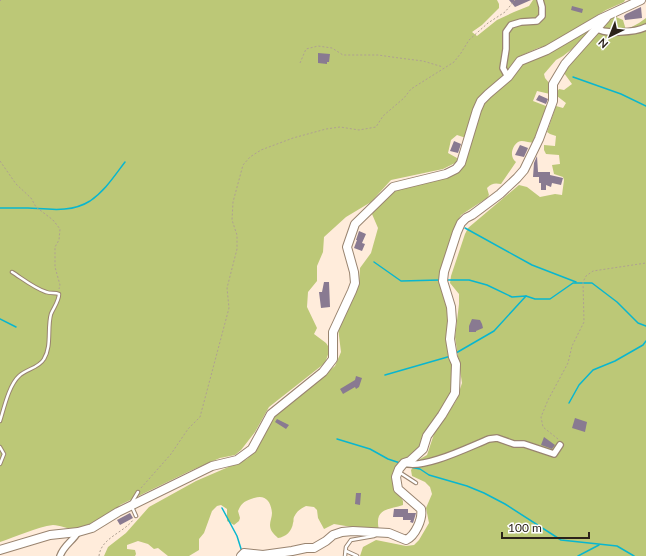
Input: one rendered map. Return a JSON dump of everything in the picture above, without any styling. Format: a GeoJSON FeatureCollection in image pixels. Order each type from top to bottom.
{"type":"FeatureCollection","features":[{"type":"Feature","properties":{"kind":"street"},"geometry":{"type":"LineString","coordinates":[[508,77],[504,68],[506,32],[510,25],[521,22],[537,21],[542,16],[540,0]]}},
{"type":"Feature","properties":{"kind":"street"},"geometry":{"type":"LineString","coordinates":[[0,550],[50,535],[78,532],[92,528],[118,512],[212,466],[237,460],[252,449],[271,414],[323,372],[333,359],[333,332],[355,283],[354,272],[347,247],[355,224],[393,187],[446,174],[456,169],[461,162],[481,101],[508,77],[520,61],[547,50],[600,19],[641,0]]}},
{"type":"Feature","properties":{"kind":"street"},"geometry":{"type":"LineString","coordinates":[[241,556],[241,554],[244,553],[264,554],[292,552],[306,548],[314,548],[333,535],[342,532],[353,531],[388,534],[402,539],[408,539],[412,536],[420,519],[421,510],[398,489],[396,477],[404,463],[410,461],[423,449],[427,436],[442,416],[455,393],[456,364],[453,357],[450,339],[452,321],[451,307],[443,281],[444,272],[461,223],[512,184],[524,170],[539,139],[553,101],[553,84],[565,64],[596,28],[611,14]]}},
{"type":"Feature","properties":{"kind":"street"},"geometry":{"type":"LineString","coordinates":[[596,28],[604,32],[633,32],[646,27]]}},
{"type":"Feature","properties":{"kind":"street"},"geometry":{"type":"LineString","coordinates":[[404,463],[410,465],[426,464],[495,438],[514,444],[524,444],[554,454],[560,446]]}},
{"type":"Feature","properties":{"kind":"street"},"geometry":{"type":"LineString","coordinates":[[60,556],[68,542],[76,537],[78,532]]}},
{"type":"Feature","properties":{"kind":"lane"},"geometry":{"type":"LineString","coordinates":[[0,421],[12,386],[18,376],[44,360],[47,352],[51,314],[59,298],[59,294],[57,292],[48,293],[38,289],[12,272]]}},
{"type":"Feature","properties":{"kind":"lane"},"geometry":{"type":"LineString","coordinates":[[0,447],[4,454],[0,464]]}},
{"type":"Feature","properties":{"kind":"lane"},"geometry":{"type":"LineString","coordinates":[[398,472],[416,482]]}},
{"type":"Feature","properties":{"kind":"lane"},"geometry":{"type":"LineString","coordinates":[[136,516],[131,503],[138,492]]}},
{"type":"Feature","properties":{"kind":"lane"},"geometry":{"type":"LineString","coordinates":[[346,556],[346,547],[348,542],[352,539],[374,536],[378,533]]}},
{"type":"Feature","properties":{"kind":"lane"},"geometry":{"type":"LineString","coordinates":[[346,551],[357,556]]}},
{"type":"Feature","properties":{"kind":"path"},"geometry":{"type":"LineString","coordinates":[[138,492],[200,416],[229,308],[227,288],[237,249],[237,235],[232,220],[233,202],[243,165],[250,157],[261,150],[293,138],[326,129],[340,127],[359,130],[376,127],[383,116],[404,98],[411,89],[454,62],[469,40],[488,23],[505,12],[515,0]]}},
{"type":"Feature","properties":{"kind":"path"},"geometry":{"type":"LineString","coordinates":[[300,63],[306,49],[318,46],[332,48],[343,56],[378,55],[423,61],[444,68]]}},
{"type":"Feature","properties":{"kind":"path"},"geometry":{"type":"LineString","coordinates":[[0,160],[16,184],[31,198],[36,206],[53,220],[60,229],[59,240],[55,247],[55,267],[60,285],[59,294]]}},
{"type":"Feature","properties":{"kind":"path"},"geometry":{"type":"LineString","coordinates":[[560,446],[558,440],[543,427],[541,417],[548,400],[568,363],[572,346],[584,322],[583,282],[586,276],[593,271],[646,263]]}},
{"type":"Feature","properties":{"kind":"path"},"geometry":{"type":"LineString","coordinates":[[99,556],[99,552],[104,543],[123,529],[136,516]]}},
{"type":"Feature","properties":{"kind":"green space"},"geometry":{"type":"Polygon","coordinates":[[[0,0],[497,0],[499,8],[482,25],[472,32],[477,36],[497,20],[529,6],[533,0],[625,0],[624,2],[606,10],[549,45],[520,56],[510,70],[490,88],[466,138],[457,135],[451,140],[448,153],[457,158],[457,162],[443,169],[391,180],[371,202],[346,217],[324,237],[323,252],[317,266],[317,281],[308,292],[307,307],[317,328],[314,334],[326,343],[330,349],[325,363],[269,407],[255,432],[241,450],[235,455],[220,458],[190,471],[120,505],[106,517],[86,527],[74,529],[56,525],[47,526],[0,542],[0,0]]]}},
{"type":"Feature","properties":{"kind":"green space"},"geometry":{"type":"Polygon","coordinates":[[[612,17],[623,20],[626,30],[646,18],[646,556],[360,556],[363,547],[376,540],[406,546],[414,545],[419,540],[429,523],[426,508],[432,494],[430,487],[425,482],[412,476],[411,470],[420,459],[427,455],[434,434],[456,401],[462,383],[455,337],[459,294],[450,283],[465,234],[468,228],[519,185],[527,187],[540,197],[555,194],[562,195],[563,177],[554,174],[552,165],[560,164],[559,155],[546,154],[544,150],[544,145],[555,146],[556,136],[547,132],[556,106],[563,108],[566,103],[557,96],[557,92],[559,89],[564,90],[572,84],[564,73],[565,69],[612,17]]]}},
{"type":"Feature","properties":{"kind":"green space"},"geometry":{"type":"Polygon","coordinates":[[[594,25],[572,49],[556,60],[544,74],[545,78],[550,84],[550,94],[537,91],[533,101],[546,106],[547,109],[535,142],[522,141],[516,144],[512,155],[516,162],[501,184],[489,186],[487,188],[489,195],[487,198],[461,215],[456,224],[444,265],[450,317],[447,329],[448,347],[453,370],[451,395],[423,438],[418,449],[406,458],[399,466],[395,488],[403,501],[403,505],[387,509],[380,514],[378,523],[379,530],[375,531],[334,524],[324,529],[318,518],[317,510],[314,507],[306,506],[299,510],[295,515],[291,529],[288,533],[278,538],[272,532],[270,527],[272,513],[269,502],[265,498],[258,497],[248,500],[242,504],[238,511],[240,518],[239,521],[234,525],[227,521],[227,509],[221,505],[217,506],[212,511],[204,533],[199,539],[199,550],[189,556],[168,556],[158,548],[154,549],[148,544],[138,541],[127,545],[127,549],[135,550],[135,556],[104,556],[108,547],[126,533],[149,507],[196,481],[247,459],[256,449],[274,417],[335,366],[341,352],[338,328],[359,284],[360,268],[371,253],[378,228],[372,214],[374,210],[394,191],[454,174],[465,163],[480,109],[487,99],[522,63],[594,25]]]}},
{"type":"Feature","properties":{"kind":"building"},"geometry":{"type":"Polygon","coordinates":[[[509,0],[531,0],[515,7],[509,0]]]}},
{"type":"Feature","properties":{"kind":"building"},"geometry":{"type":"Polygon","coordinates":[[[572,6],[583,9],[582,13],[571,10],[572,6]]]}},
{"type":"Feature","properties":{"kind":"building"},"geometry":{"type":"Polygon","coordinates":[[[641,7],[642,18],[625,20],[624,16],[626,14],[641,7]]]}},
{"type":"Feature","properties":{"kind":"building"},"geometry":{"type":"Polygon","coordinates":[[[318,53],[330,54],[329,62],[327,62],[327,64],[318,63],[318,53]]]}},
{"type":"Feature","properties":{"kind":"building"},"geometry":{"type":"Polygon","coordinates":[[[539,95],[548,99],[546,104],[536,100],[539,95]]]}},
{"type":"Feature","properties":{"kind":"building"},"geometry":{"type":"Polygon","coordinates":[[[454,141],[461,144],[458,153],[450,151],[454,141]]]}},
{"type":"Feature","properties":{"kind":"building"},"geometry":{"type":"Polygon","coordinates":[[[520,145],[528,148],[524,157],[515,155],[520,145]]]}},
{"type":"Feature","properties":{"kind":"building"},"geometry":{"type":"Polygon","coordinates":[[[537,156],[538,172],[550,172],[550,175],[563,178],[561,185],[552,183],[551,187],[546,185],[546,190],[541,190],[539,177],[533,177],[534,163],[537,156]]]}},
{"type":"Feature","properties":{"kind":"building"},"geometry":{"type":"Polygon","coordinates":[[[359,231],[366,234],[362,243],[365,244],[362,251],[354,248],[359,231]]]}},
{"type":"Feature","properties":{"kind":"building"},"geometry":{"type":"Polygon","coordinates":[[[324,282],[329,282],[330,307],[321,308],[319,292],[322,292],[324,282]]]}},
{"type":"Feature","properties":{"kind":"building"},"geometry":{"type":"Polygon","coordinates":[[[472,319],[480,320],[483,328],[476,332],[469,332],[469,326],[472,319]]]}},
{"type":"Feature","properties":{"kind":"building"},"geometry":{"type":"Polygon","coordinates":[[[356,376],[362,378],[359,387],[356,389],[355,387],[343,394],[340,389],[355,380],[356,376]]]}},
{"type":"Feature","properties":{"kind":"building"},"geometry":{"type":"Polygon","coordinates":[[[575,418],[587,422],[585,432],[572,428],[575,418]]]}},
{"type":"Feature","properties":{"kind":"building"},"geometry":{"type":"Polygon","coordinates":[[[277,419],[289,425],[286,429],[275,422],[277,419]]]}},
{"type":"Feature","properties":{"kind":"building"},"geometry":{"type":"Polygon","coordinates":[[[544,437],[555,445],[552,449],[541,445],[544,437]]]}},
{"type":"Feature","properties":{"kind":"building"},"geometry":{"type":"Polygon","coordinates":[[[356,493],[361,493],[360,505],[355,504],[356,493]]]}},
{"type":"Feature","properties":{"kind":"building"},"geometry":{"type":"Polygon","coordinates":[[[394,509],[408,509],[408,513],[416,513],[413,523],[410,522],[411,520],[403,520],[403,517],[393,517],[394,509]]]}},
{"type":"Feature","properties":{"kind":"building"},"geometry":{"type":"Polygon","coordinates":[[[130,513],[133,518],[120,525],[117,520],[130,513]]]}},
{"type":"Feature","properties":{"kind":"waterway"},"geometry":{"type":"LineString","coordinates":[[573,77],[621,94],[646,106]]}},
{"type":"Feature","properties":{"kind":"waterway"},"geometry":{"type":"LineString","coordinates":[[0,208],[68,209],[83,205],[100,193],[125,162]]}},
{"type":"Feature","properties":{"kind":"waterway"},"geometry":{"type":"LineString","coordinates":[[465,228],[532,265],[576,282]]}},
{"type":"Feature","properties":{"kind":"waterway"},"geometry":{"type":"LineString","coordinates":[[374,262],[401,281],[440,280]]}},
{"type":"Feature","properties":{"kind":"waterway"},"geometry":{"type":"LineString","coordinates":[[445,280],[469,280],[487,285],[512,297],[526,296],[535,299],[550,299],[573,283],[592,283],[617,302],[638,323],[646,326]]}},
{"type":"Feature","properties":{"kind":"waterway"},"geometry":{"type":"LineString","coordinates":[[456,353],[494,331],[526,296]]}},
{"type":"Feature","properties":{"kind":"waterway"},"geometry":{"type":"LineString","coordinates":[[0,319],[16,327]]}},
{"type":"Feature","properties":{"kind":"waterway"},"geometry":{"type":"LineString","coordinates":[[569,403],[579,385],[593,370],[615,361],[643,345],[646,341]]}},
{"type":"Feature","properties":{"kind":"waterway"},"geometry":{"type":"LineString","coordinates":[[385,375],[451,356]]}},
{"type":"Feature","properties":{"kind":"waterway"},"geometry":{"type":"LineString","coordinates":[[337,439],[370,449],[388,459],[400,463]]}},
{"type":"Feature","properties":{"kind":"waterway"},"geometry":{"type":"LineString","coordinates":[[405,466],[420,469],[429,475],[467,486],[484,493],[505,504],[561,540],[617,546],[634,556]]}},
{"type":"Feature","properties":{"kind":"waterway"},"geometry":{"type":"LineString","coordinates":[[222,508],[237,536],[242,552]]}},
{"type":"Feature","properties":{"kind":"waterway"},"geometry":{"type":"LineString","coordinates":[[578,556],[599,545]]}}]}
